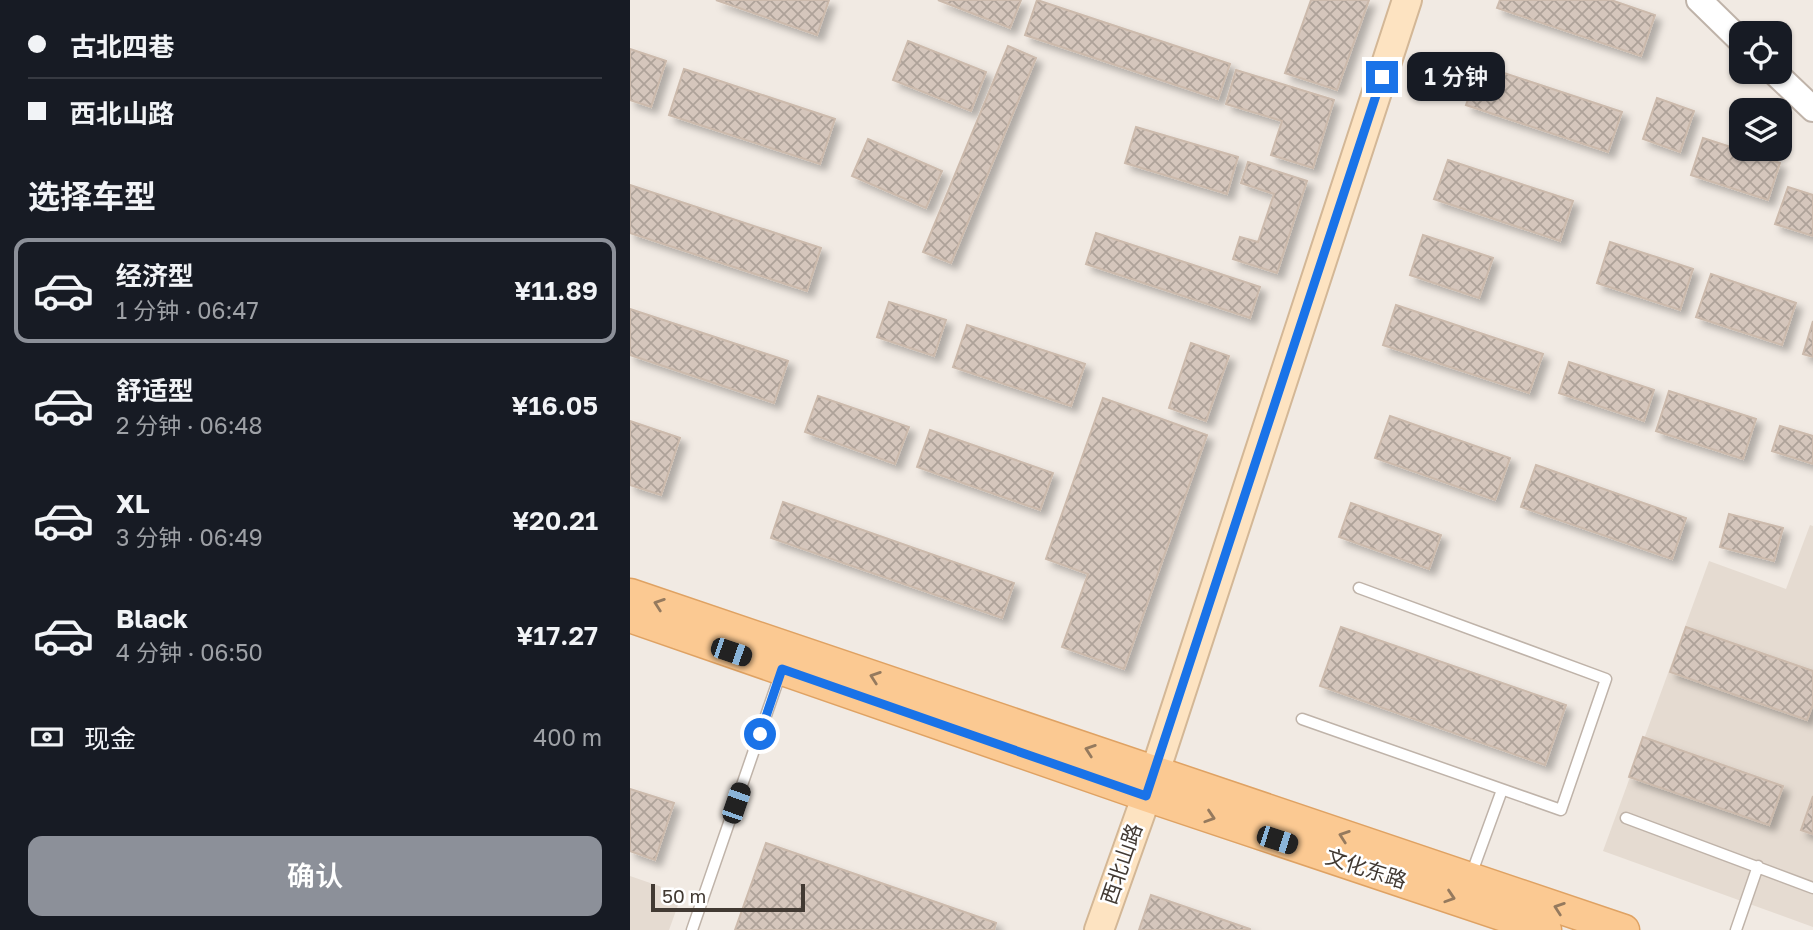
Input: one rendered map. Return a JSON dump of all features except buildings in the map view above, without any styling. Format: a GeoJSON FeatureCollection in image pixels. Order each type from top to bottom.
{"type":"FeatureCollection","features":[{"type":"Feature","properties":{"kind":"main road","name":"西北山路"},"geometry":{"type":"LineString","coordinates":[[1099,930],[1150,784],[1407,0]]}},
{"type":"Feature","properties":{"kind":"main road"},"geometry":{"type":"LineString","coordinates":[[630,594],[1150,784]]}},
{"type":"Feature","properties":{"kind":"main road"},"geometry":{"type":"LineString","coordinates":[[630,617],[782,669],[1150,784],[1470,878],[1624,930]]}},
{"type":"Feature","properties":{"kind":"main road","name":"文化东路"},"geometry":{"type":"LineString","coordinates":[[1150,784],[1546,930]]}},
{"type":"Feature","properties":{"kind":"street"},"geometry":{"type":"LineString","coordinates":[[1699,0],[1729,29]]}},
{"type":"Feature","properties":{"kind":"street"},"geometry":{"type":"LineString","coordinates":[[1787,84],[1813,109]]}},
{"type":"Feature","properties":{"kind":"lane"},"geometry":{"type":"LineString","coordinates":[[1302,719],[1561,810],[1606,680],[1359,588]]}},
{"type":"Feature","properties":{"kind":"lane"},"geometry":{"type":"LineString","coordinates":[[692,930],[782,669]]}},
{"type":"Feature","properties":{"kind":"lane"},"geometry":{"type":"LineString","coordinates":[[1470,878],[1502,790]]}},
{"type":"Feature","properties":{"kind":"lane"},"geometry":{"type":"LineString","coordinates":[[1626,818],[1813,888]]}},
{"type":"Feature","properties":{"kind":"lane"},"geometry":{"type":"LineString","coordinates":[[1736,930],[1758,866]]}},
{"type":"Feature","properties":{"kind":"shaded area"},"geometry":{"type":"Polygon","coordinates":[[[1810,525],[1813,526],[1813,927],[1603,851],[1709,561],[1786,589],[1810,525]]]}},
{"type":"Feature","properties":{"kind":"shaded area"},"geometry":{"type":"Polygon","coordinates":[[[630,876],[682,894],[669,930],[630,930],[630,876]]]}},
{"type":"Feature","properties":{"kind":"route"},"geometry":{"type":"LineString","coordinates":[[760,734],[782,669],[1146,796],[1382,77]]}}]}
